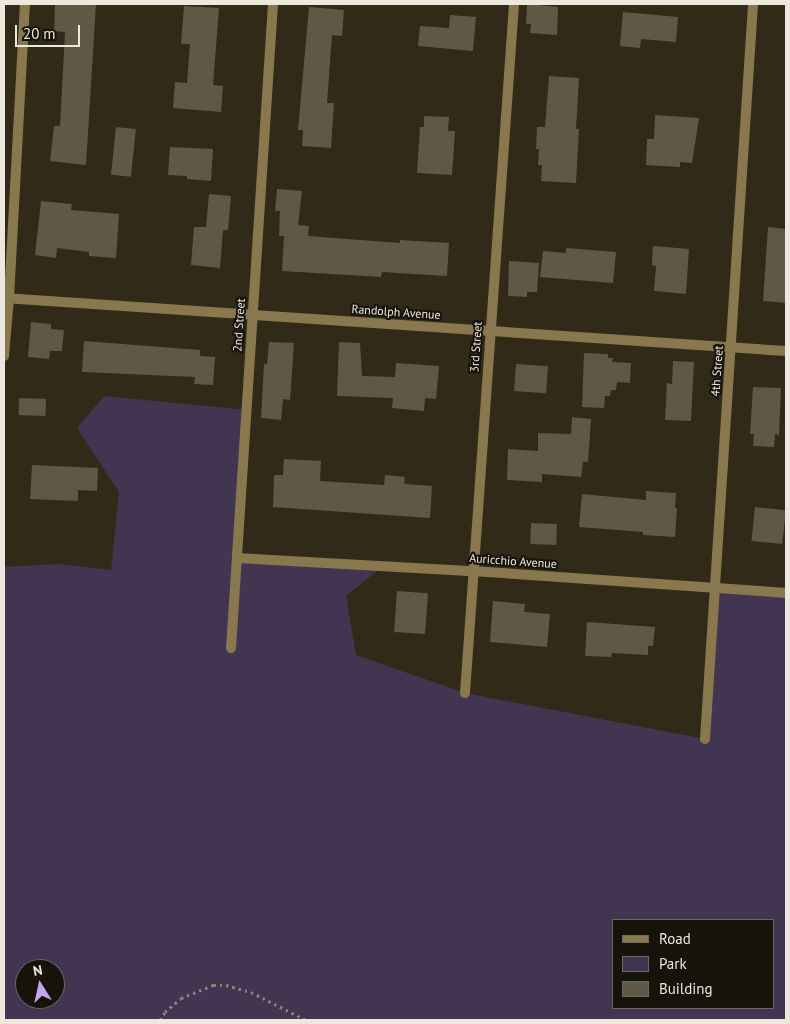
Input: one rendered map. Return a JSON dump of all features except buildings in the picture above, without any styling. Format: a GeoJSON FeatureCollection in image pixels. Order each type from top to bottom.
{"type":"FeatureCollection","features":[{"type":"Feature","properties":{"kind":"street"},"geometry":{"type":"LineString","coordinates":[[4,356],[25,4]]}},
{"type":"Feature","properties":{"kind":"street","name":"2nd Street"},"geometry":{"type":"LineString","coordinates":[[231,648],[273,4]]}},
{"type":"Feature","properties":{"kind":"street","name":"3rd Street"},"geometry":{"type":"LineString","coordinates":[[465,693],[514,4]]}},
{"type":"Feature","properties":{"kind":"street","name":"4th Street"},"geometry":{"type":"LineString","coordinates":[[705,739],[753,4]]}},
{"type":"Feature","properties":{"kind":"street","name":"Randolph Avenue"},"geometry":{"type":"LineString","coordinates":[[6,298],[786,351]]}},
{"type":"Feature","properties":{"kind":"street","name":"Auricchio Avenue"},"geometry":{"type":"LineString","coordinates":[[237,558],[473,571],[786,593]]}},
{"type":"Feature","properties":{"kind":"path"},"geometry":{"type":"LineString","coordinates":[[160,1020],[165,1012],[181,998],[213,985],[226,985],[251,992],[306,1020]]}},
{"type":"Feature","properties":{"kind":"green space"},"geometry":{"type":"Polygon","coordinates":[[[104,396],[247,410],[237,558],[383,566],[346,596],[356,655],[465,693],[705,739],[715,588],[786,593],[786,1020],[4,1020],[4,567],[60,564],[111,570],[119,492],[77,428],[104,396]]]}}]}
